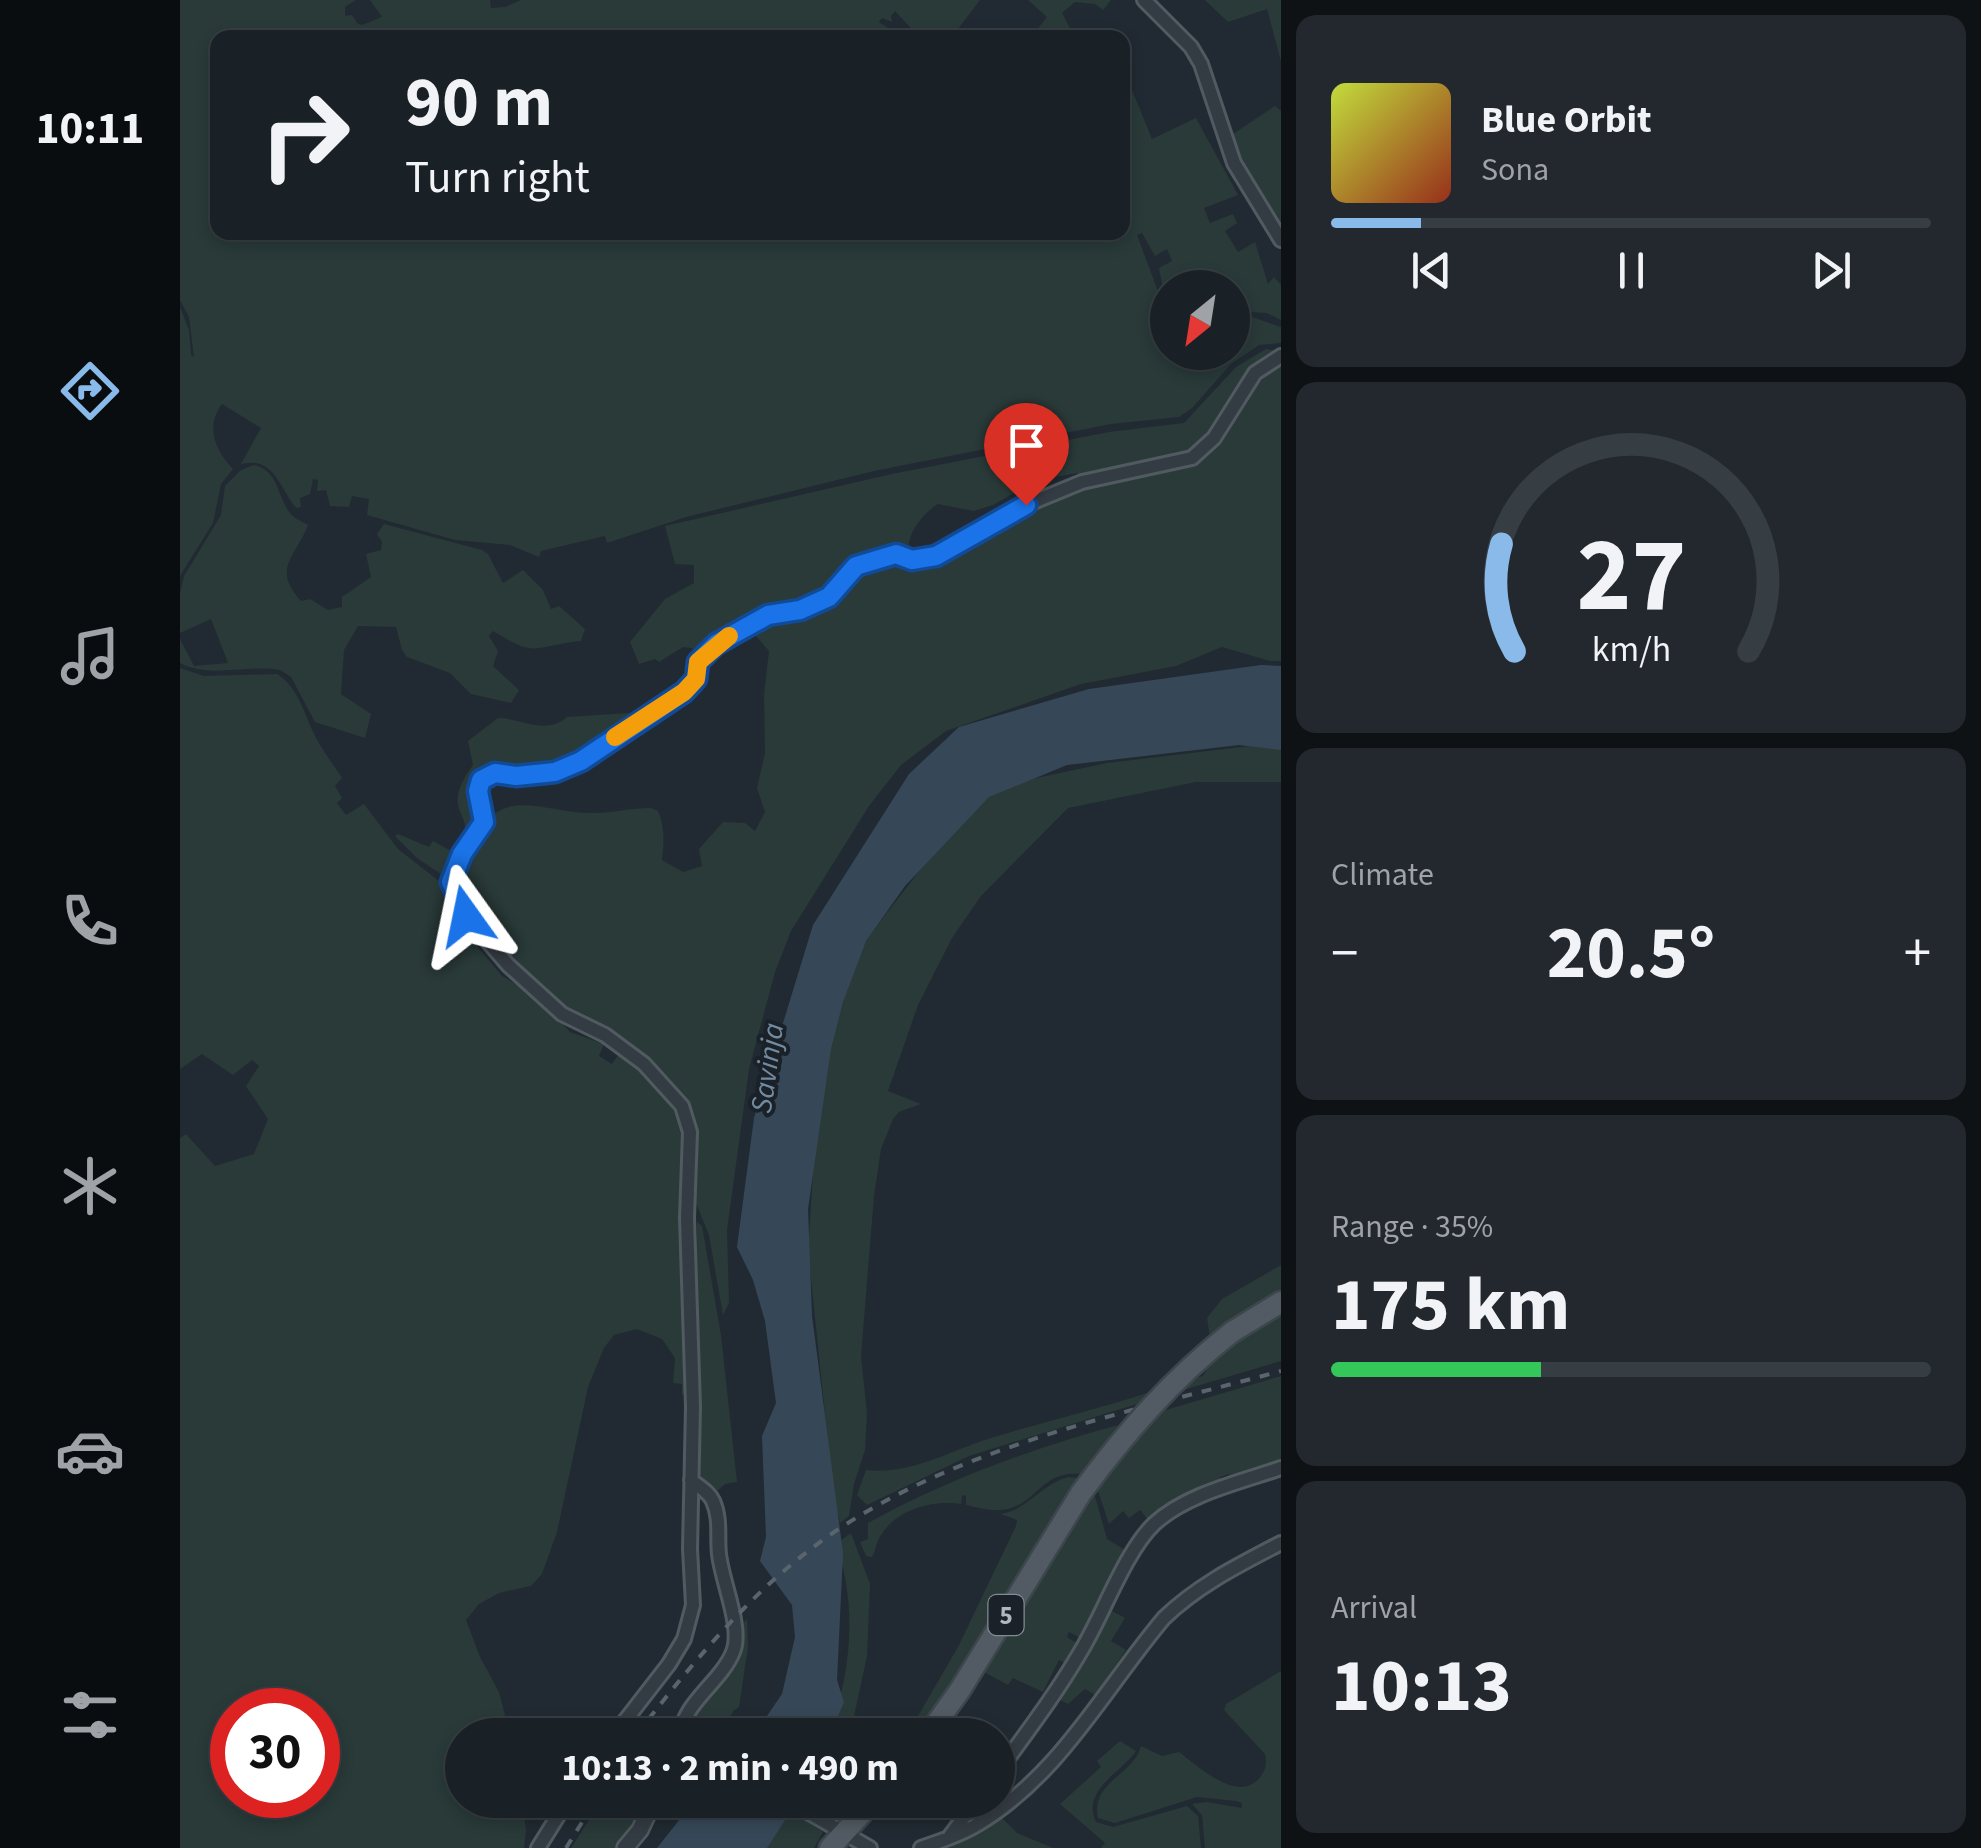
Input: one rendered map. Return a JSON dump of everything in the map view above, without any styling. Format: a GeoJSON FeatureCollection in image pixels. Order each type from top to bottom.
{"type":"FeatureCollection","features":[{"type":"Feature","properties":{"kind":"main road","name":"5"},"geometry":{"type":"LineString","coordinates":[[940,1718],[1081,1493],[1124,1434],[1161,1394],[1232,1332],[1281,1302]]}},
{"type":"Feature","properties":{"kind":"main road"},"geometry":{"type":"LineString","coordinates":[[830,1848],[858,1818]]}},
{"type":"Feature","properties":{"kind":"street"},"geometry":{"type":"LineString","coordinates":[[1144,0],[1191,47],[1201,64],[1234,164],[1281,240]]}},
{"type":"Feature","properties":{"kind":"street"},"geometry":{"type":"LineString","coordinates":[[1154,0],[1160,15]]}},
{"type":"Feature","properties":{"kind":"street"},"geometry":{"type":"LineString","coordinates":[[626,1718],[684,1638],[693,1605],[693,1407],[687,1218],[690,1132],[682,1106],[644,1064],[605,1035],[562,1014],[508,966],[466,916],[451,882],[462,854],[484,822],[478,791],[481,780],[495,773],[516,776],[555,772],[581,761],[684,692],[696,679],[698,662],[716,644],[768,615],[800,610],[829,597],[856,566],[896,554],[912,560],[936,556],[1026,505],[1082,482],[1192,458],[1214,438],[1255,374],[1281,356]]}},
{"type":"Feature","properties":{"kind":"street"},"geometry":{"type":"LineString","coordinates":[[1015,1749],[1081,1652],[1134,1550],[1155,1524],[1200,1498],[1281,1468]]}},
{"type":"Feature","properties":{"kind":"street"},"geometry":{"type":"LineString","coordinates":[[684,1718],[722,1674],[735,1648],[736,1632],[718,1552],[718,1519],[712,1497],[691,1480]]}},
{"type":"Feature","properties":{"kind":"street"},"geometry":{"type":"LineString","coordinates":[[921,1848],[988,1818],[1038,1779],[1146,1638],[1184,1599],[1281,1543]]}},
{"type":"Feature","properties":{"kind":"street"},"geometry":{"type":"LineString","coordinates":[[538,1848],[557,1818]]}},
{"type":"Feature","properties":{"kind":"street"},"geometry":{"type":"LineString","coordinates":[[625,1848],[646,1818]]}},
{"type":"Feature","properties":{"kind":"street"},"geometry":{"type":"LineString","coordinates":[[819,1818],[870,1848]]}},
{"type":"Feature","properties":{"kind":"street"},"geometry":{"type":"LineString","coordinates":[[948,1838],[963,1818]]}},
{"type":"Feature","properties":{"kind":"shaded area"},"geometry":{"type":"Polygon","coordinates":[[[180,0],[356,0],[345,7],[345,16],[352,15],[362,25],[382,17],[370,0],[490,0],[491,8],[521,0],[980,0],[957,30],[913,30],[895,11],[892,22],[882,18],[879,22],[891,30],[210,30],[210,240],[1130,240],[1130,85],[1152,139],[1196,118],[1238,195],[1204,208],[1210,223],[1233,214],[1237,223],[1225,231],[1238,252],[1255,242],[1268,284],[1274,277],[1281,285],[1281,320],[1267,313],[1250,312],[1250,270],[1159,270],[1172,261],[1167,249],[1155,256],[1142,233],[1137,235],[1150,270],[1150,370],[1226,370],[1179,417],[1111,424],[874,471],[686,517],[607,543],[605,536],[541,551],[539,557],[510,545],[455,540],[367,515],[369,499],[352,496],[349,507],[330,506],[326,490],[317,491],[318,480],[313,479],[310,494],[300,498],[301,507],[296,508],[268,469],[241,464],[261,428],[222,404],[214,421],[214,438],[233,469],[221,484],[213,523],[180,576],[180,307],[194,357],[189,317],[180,300],[180,0]]]}},
{"type":"Feature","properties":{"kind":"shaded area"},"geometry":{"type":"Polygon","coordinates":[[[1028,0],[1111,0],[1103,10],[1095,4],[1075,2],[1062,13],[1071,30],[1037,30],[1047,17],[1028,0]]]}},
{"type":"Feature","properties":{"kind":"shaded area"},"geometry":{"type":"Polygon","coordinates":[[[1205,0],[1281,0],[1281,61],[1267,9],[1228,22],[1205,0]]]}},
{"type":"Feature","properties":{"kind":"shaded area"},"geometry":{"type":"Polygon","coordinates":[[[1275,106],[1281,111],[1281,232],[1271,210],[1247,182],[1230,136],[1275,106]]]}},
{"type":"Feature","properties":{"kind":"shaded area"},"geometry":{"type":"Polygon","coordinates":[[[1250,317],[1281,327],[1281,343],[1259,345],[1250,351],[1250,317]]]}},
{"type":"Feature","properties":{"kind":"shaded area"},"geometry":{"type":"Polygon","coordinates":[[[1266,349],[1277,351],[1261,362],[1193,452],[1081,477],[1077,473],[1037,480],[993,505],[974,511],[938,504],[916,527],[909,541],[909,556],[877,554],[862,558],[832,588],[814,599],[762,612],[707,638],[707,642],[711,641],[704,650],[683,647],[659,662],[655,659],[639,664],[630,642],[665,599],[694,583],[694,565],[675,564],[665,526],[892,474],[1109,432],[1184,423],[1233,370],[1250,370],[1250,359],[1266,349]]]}},
{"type":"Feature","properties":{"kind":"shaded area"},"geometry":{"type":"Polygon","coordinates":[[[1281,367],[1281,661],[1222,647],[1176,666],[1081,684],[946,731],[901,765],[869,806],[791,931],[775,972],[749,1069],[727,1230],[729,1303],[723,1315],[709,1235],[693,1196],[693,1127],[634,1049],[606,1035],[577,1028],[476,925],[457,884],[463,857],[467,859],[478,843],[476,839],[486,822],[510,807],[595,813],[651,808],[658,811],[662,823],[662,860],[683,872],[702,866],[699,849],[723,822],[745,823],[755,831],[765,812],[757,788],[765,753],[764,695],[769,651],[748,627],[811,609],[861,568],[880,562],[930,564],[951,556],[1054,496],[1109,477],[1191,462],[1257,379],[1281,367]]]}},
{"type":"Feature","properties":{"kind":"shaded area"},"geometry":{"type":"Polygon","coordinates":[[[254,465],[269,473],[293,516],[308,525],[287,571],[292,590],[301,601],[310,599],[328,610],[342,607],[342,597],[371,577],[366,554],[381,550],[377,534],[384,524],[482,550],[503,583],[523,570],[543,590],[551,609],[559,606],[585,629],[581,641],[527,648],[493,631],[489,636],[498,651],[493,666],[519,690],[511,703],[471,694],[450,673],[407,657],[396,627],[358,626],[344,650],[341,694],[371,714],[365,738],[315,722],[291,677],[280,670],[216,671],[180,663],[180,639],[194,666],[228,663],[211,619],[180,633],[180,594],[184,576],[221,515],[225,486],[241,470],[254,465]]]}},
{"type":"Feature","properties":{"kind":"shaded area"},"geometry":{"type":"Polygon","coordinates":[[[180,668],[204,676],[277,674],[296,694],[315,736],[342,778],[335,786],[342,798],[337,803],[346,815],[364,804],[398,849],[449,889],[451,901],[477,946],[502,976],[538,997],[570,1032],[604,1044],[599,1056],[612,1064],[621,1051],[631,1058],[658,1084],[684,1127],[686,1395],[682,1395],[682,1384],[673,1383],[675,1358],[662,1339],[637,1329],[614,1335],[604,1348],[588,1387],[557,1532],[542,1574],[531,1586],[499,1593],[479,1604],[466,1620],[499,1692],[506,1718],[445,1718],[445,1818],[524,1818],[524,1848],[180,1848],[180,1138],[186,1134],[215,1166],[254,1154],[268,1119],[246,1086],[259,1066],[252,1060],[233,1075],[202,1054],[180,1069],[180,668]]]}},
{"type":"Feature","properties":{"kind":"shaded area"},"geometry":{"type":"Polygon","coordinates":[[[630,713],[634,717],[603,740],[589,757],[545,768],[486,775],[477,822],[472,831],[465,828],[458,799],[473,765],[468,741],[498,718],[542,726],[567,717],[630,713]]]}},
{"type":"Feature","properties":{"kind":"shaded area"},"geometry":{"type":"Polygon","coordinates":[[[1250,746],[1281,747],[1281,782],[1196,782],[1068,808],[981,896],[952,938],[918,1005],[888,1091],[921,1104],[899,1112],[881,1149],[861,1356],[867,1413],[865,1450],[849,1516],[840,1523],[833,1491],[808,1250],[823,1066],[856,960],[869,936],[941,843],[992,793],[1018,782],[1107,763],[1250,746]]]}},
{"type":"Feature","properties":{"kind":"shaded area"},"geometry":{"type":"Polygon","coordinates":[[[395,836],[429,847],[433,841],[455,853],[448,879],[417,858],[395,836]]]}},
{"type":"Feature","properties":{"kind":"shaded area"},"geometry":{"type":"Polygon","coordinates":[[[697,1222],[702,1226],[721,1335],[737,1482],[725,1484],[717,1491],[700,1476],[698,1463],[697,1222]]]}},
{"type":"Feature","properties":{"kind":"shaded area"},"geometry":{"type":"Polygon","coordinates":[[[1281,1265],[1281,1292],[1210,1337],[1207,1318],[1222,1299],[1281,1265]]]}},
{"type":"Feature","properties":{"kind":"shaded area"},"geometry":{"type":"Polygon","coordinates":[[[1281,1312],[1281,1361],[1173,1393],[1188,1379],[1203,1376],[1216,1356],[1281,1312]]]}},
{"type":"Feature","properties":{"kind":"shaded area"},"geometry":{"type":"Polygon","coordinates":[[[1281,1376],[1281,1465],[1233,1483],[1229,1474],[1220,1477],[1222,1487],[1151,1523],[1140,1510],[1129,1518],[1123,1511],[1109,1524],[1096,1485],[1152,1414],[1281,1376]]]}},
{"type":"Feature","properties":{"kind":"shaded area"},"geometry":{"type":"Polygon","coordinates":[[[1147,1393],[1137,1404],[969,1456],[867,1505],[857,1495],[866,1470],[914,1466],[991,1438],[1147,1393]]]}},
{"type":"Feature","properties":{"kind":"shaded area"},"geometry":{"type":"Polygon","coordinates":[[[1118,1425],[1081,1474],[1049,1481],[1027,1500],[1008,1509],[966,1505],[966,1495],[962,1496],[961,1504],[916,1508],[888,1526],[872,1557],[866,1556],[860,1542],[868,1539],[868,1523],[898,1507],[990,1466],[1118,1425]]]}},
{"type":"Feature","properties":{"kind":"shaded area"},"geometry":{"type":"Polygon","coordinates":[[[1078,1478],[959,1672],[927,1718],[917,1718],[958,1647],[1016,1526],[1017,1520],[1001,1514],[1020,1507],[1059,1480],[1078,1478]]]}},
{"type":"Feature","properties":{"kind":"shaded area"},"geometry":{"type":"Polygon","coordinates":[[[1093,1489],[1107,1539],[1130,1553],[1084,1640],[1069,1632],[1067,1637],[1081,1646],[1069,1665],[1059,1660],[1043,1692],[1013,1678],[1008,1685],[984,1672],[1093,1489]]]}},
{"type":"Feature","properties":{"kind":"shaded area"},"geometry":{"type":"Polygon","coordinates":[[[851,1533],[870,1584],[867,1656],[854,1718],[835,1718],[849,1640],[847,1592],[836,1544],[851,1533]]]}},
{"type":"Feature","properties":{"kind":"shaded area"},"geometry":{"type":"Polygon","coordinates":[[[1108,1609],[1125,1618],[1111,1641],[1126,1650],[1095,1695],[1085,1689],[1068,1704],[1056,1698],[1108,1609]]]}},
{"type":"Feature","properties":{"kind":"shaded area"},"geometry":{"type":"Polygon","coordinates":[[[747,1619],[748,1647],[739,1707],[730,1718],[694,1718],[733,1665],[739,1651],[738,1630],[747,1619]]]}},
{"type":"Feature","properties":{"kind":"shaded area"},"geometry":{"type":"Polygon","coordinates":[[[1281,1671],[1281,1848],[1205,1848],[1202,1815],[1192,1804],[1207,1802],[1242,1808],[1242,1803],[1236,1801],[1197,1797],[1115,1823],[1098,1818],[1100,1796],[1137,1756],[1141,1746],[1162,1756],[1179,1752],[1208,1774],[1231,1785],[1252,1784],[1264,1771],[1265,1754],[1224,1710],[1226,1704],[1281,1671]]]}},
{"type":"Feature","properties":{"kind":"shaded area"},"geometry":{"type":"Polygon","coordinates":[[[1120,1741],[1136,1751],[1098,1791],[1093,1811],[1096,1822],[1113,1827],[1187,1806],[1198,1816],[1201,1848],[1101,1848],[1105,1843],[1060,1804],[1101,1767],[1097,1761],[1120,1741]]]}},
{"type":"Feature","properties":{"kind":"shaded area"},"geometry":{"type":"Polygon","coordinates":[[[590,1818],[640,1818],[619,1848],[571,1848],[590,1818]]]}},
{"type":"Feature","properties":{"kind":"shaded area"},"geometry":{"type":"Polygon","coordinates":[[[781,1818],[802,1818],[823,1832],[814,1848],[756,1848],[781,1818]]]}},
{"type":"Feature","properties":{"kind":"shaded area"},"geometry":{"type":"Polygon","coordinates":[[[1002,1818],[1017,1833],[1053,1848],[949,1848],[1002,1818]]]}},
{"type":"Feature","properties":{"kind":"water"},"geometry":{"type":"Polygon","coordinates":[[[1261,665],[1281,666],[1281,750],[1239,745],[1067,765],[989,797],[905,886],[866,941],[843,1002],[831,1049],[808,1209],[812,1316],[843,1553],[837,1680],[844,1702],[837,1718],[766,1718],[782,1694],[795,1637],[792,1605],[760,1561],[766,1537],[762,1436],[776,1403],[765,1321],[753,1280],[737,1247],[754,1118],[813,925],[909,774],[959,727],[1089,689],[1261,665]]]}},
{"type":"Feature","properties":{"kind":"water"},"geometry":{"type":"Polygon","coordinates":[[[681,1818],[786,1818],[767,1848],[657,1848],[681,1818]]]}},
{"type":"Feature","properties":{"kind":"railway"},"geometry":{"type":"LineString","coordinates":[[650,1718],[759,1593],[858,1516],[914,1486],[1034,1439],[1281,1371]]}},
{"type":"Feature","properties":{"kind":"railway"},"geometry":{"type":"LineString","coordinates":[[566,1848],[585,1818]]}},
{"type":"Feature","properties":{"kind":"slow traffic"},"geometry":{"type":"LineString","coordinates":[[615,737],[684,692],[696,679],[698,662],[729,636]]}},
{"type":"Feature","properties":{"kind":"route"},"geometry":{"type":"LineString","coordinates":[[466,916],[451,882],[462,854],[484,822],[478,791],[481,780],[495,773],[516,776],[555,772],[581,761],[684,692],[696,679],[698,662],[716,644],[742,628],[768,615],[800,610],[829,597],[856,566],[896,554],[912,560],[936,556],[1026,505]]}},
{"type":"Feature","properties":{"kind":"water label","name":"Savinja"},"geometry":{"type":"Point","coordinates":[767,1068]}}]}
